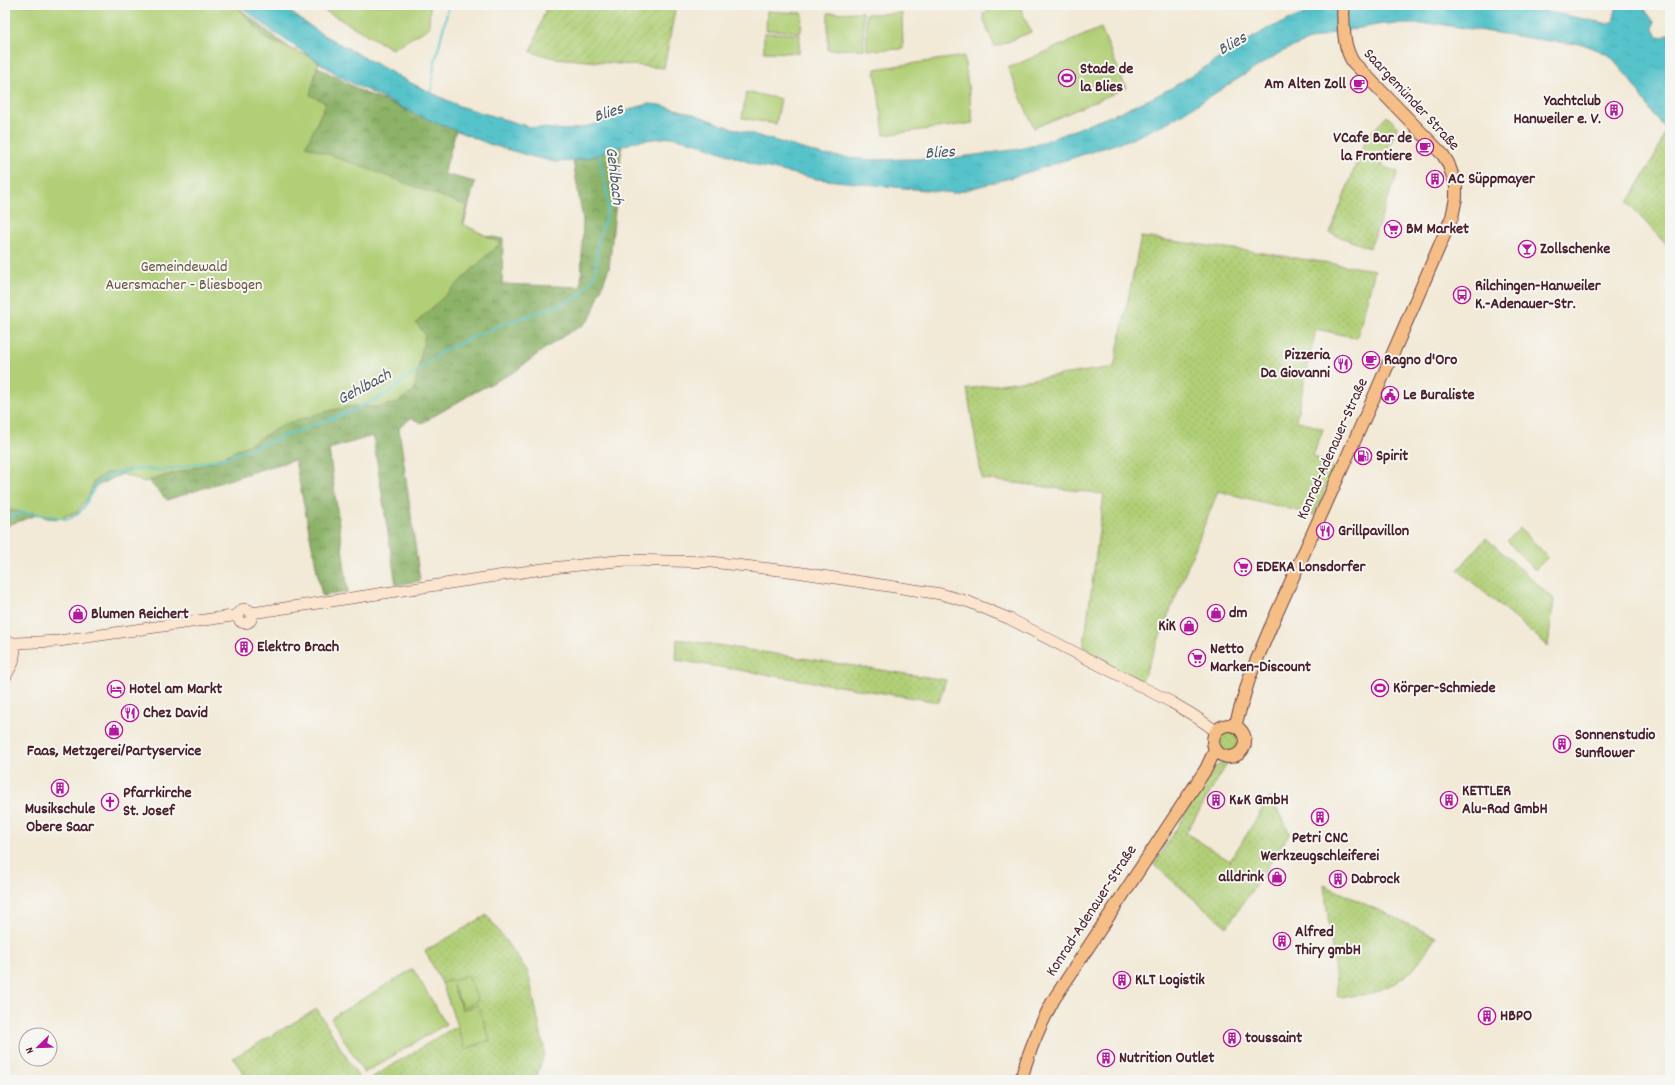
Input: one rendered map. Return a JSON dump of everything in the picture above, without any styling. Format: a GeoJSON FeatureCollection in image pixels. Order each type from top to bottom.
{"type":"FeatureCollection","features":[{"type":"Feature","properties":{"kind":"main road","name":"Saargemünder Straße"},"geometry":{"type":"LineString","coordinates":[[1344,11],[1345,46],[1353,62],[1443,155],[1448,163],[1456,185]]}},
{"type":"Feature","properties":{"kind":"main road","name":"Konrad-Adenauer-Straße"},"geometry":{"type":"LineString","coordinates":[[1235,726],[1250,676],[1271,626],[1370,406],[1452,217],[1456,198],[1456,185]]}},
{"type":"Feature","properties":{"kind":"main road"},"geometry":{"type":"LineString","coordinates":[[5,678],[13,663],[11,642],[59,641],[239,615],[241,621],[248,622],[251,620],[252,613],[543,569],[602,562],[689,560],[734,564],[941,594],[970,602],[1010,619],[1171,702],[1216,731]]}},
{"type":"Feature","properties":{"kind":"main road"},"geometry":{"type":"LineString","coordinates":[[1225,725],[1235,726],[1243,735],[1243,747],[1235,755],[1219,753],[1213,740],[1216,731],[1225,725]]}},
{"type":"Feature","properties":{"kind":"main road","name":"Konrad-Adenauer-Straße"},"geometry":{"type":"LineString","coordinates":[[1021,1080],[1033,1044],[1054,999],[1206,769],[1219,753]]}},
{"type":"Feature","properties":{"kind":"green space","name":"Gemeindewald Auersmacher - Bliesbogen"},"geometry":{"type":"Polygon","coordinates":[[[5,5],[235,5],[304,59],[334,76],[365,93],[456,130],[444,174],[475,182],[462,231],[503,239],[502,284],[581,287],[583,220],[573,161],[587,158],[622,145],[609,268],[590,319],[543,350],[514,372],[475,392],[422,423],[411,418],[399,428],[420,581],[396,585],[373,436],[329,449],[348,592],[322,596],[295,460],[265,468],[167,500],[140,473],[124,473],[34,516],[5,526],[5,5]]]}},
{"type":"Feature","properties":{"kind":"green space","name":"Gemeindewald Auersmacher - Bliesbogen"},"geometry":{"type":"Polygon","coordinates":[[[5,5],[236,5],[266,39],[319,60],[310,95],[326,103],[306,146],[467,206],[463,224],[500,243],[416,323],[425,334],[414,391],[396,403],[379,407],[352,406],[324,412],[285,424],[244,447],[204,465],[143,482],[118,472],[106,473],[94,481],[89,496],[77,512],[58,519],[47,518],[34,512],[25,513],[5,509],[5,5]]]}},
{"type":"Feature","properties":{"kind":"green space"},"geometry":{"type":"Polygon","coordinates":[[[315,5],[430,5],[429,28],[392,49],[315,5]]]}},
{"type":"Feature","properties":{"kind":"green space"},"geometry":{"type":"Polygon","coordinates":[[[547,5],[676,5],[664,68],[555,58],[531,52],[547,5]]]}},
{"type":"Feature","properties":{"kind":"green space"},"geometry":{"type":"Polygon","coordinates":[[[1003,5],[1019,5],[1031,32],[995,47],[984,21],[983,13],[1003,5]]]}},
{"type":"Feature","properties":{"kind":"green space"},"geometry":{"type":"Polygon","coordinates":[[[767,11],[802,13],[801,32],[766,30],[767,11]]]}},
{"type":"Feature","properties":{"kind":"green space"},"geometry":{"type":"Polygon","coordinates":[[[863,12],[864,49],[828,50],[828,13],[863,12]]]}},
{"type":"Feature","properties":{"kind":"green space"},"geometry":{"type":"Polygon","coordinates":[[[902,13],[903,49],[867,50],[866,14],[902,13]]]}},
{"type":"Feature","properties":{"kind":"green space","name":"Stade de la Blies"},"geometry":{"type":"Polygon","coordinates":[[[1101,28],[1126,88],[1034,128],[1008,68],[1101,28]]]}},
{"type":"Feature","properties":{"kind":"green space"},"geometry":{"type":"Polygon","coordinates":[[[764,33],[800,34],[799,53],[764,52],[764,33]]]}},
{"type":"Feature","properties":{"kind":"green space"},"geometry":{"type":"Polygon","coordinates":[[[964,56],[973,123],[884,135],[875,69],[964,56]]]}},
{"type":"Feature","properties":{"kind":"green space"},"geometry":{"type":"Polygon","coordinates":[[[746,92],[781,99],[776,124],[742,118],[746,92]]]}},
{"type":"Feature","properties":{"kind":"green space"},"geometry":{"type":"Polygon","coordinates":[[[1387,116],[1397,126],[1382,166],[1398,172],[1370,248],[1330,233],[1366,138],[1387,116]]]}},
{"type":"Feature","properties":{"kind":"green space"},"geometry":{"type":"Polygon","coordinates":[[[1666,129],[1670,134],[1670,249],[1628,203],[1655,156],[1666,129]]]}},
{"type":"Feature","properties":{"kind":"green space"},"geometry":{"type":"Polygon","coordinates":[[[1141,237],[1249,251],[1375,270],[1357,338],[1316,329],[1296,420],[1323,429],[1313,456],[1335,468],[1314,515],[1218,491],[1142,681],[1083,652],[1104,494],[982,479],[967,389],[1114,367],[1141,237]]]}},
{"type":"Feature","properties":{"kind":"green space"},"geometry":{"type":"Polygon","coordinates":[[[1520,528],[1548,557],[1535,570],[1507,541],[1520,528]]]}},
{"type":"Feature","properties":{"kind":"green space"},"geometry":{"type":"Polygon","coordinates":[[[1486,538],[1554,599],[1548,646],[1458,570],[1486,538]]]}},
{"type":"Feature","properties":{"kind":"green space"},"geometry":{"type":"Polygon","coordinates":[[[677,639],[946,680],[939,702],[676,660],[677,639]]]}},
{"type":"Feature","properties":{"kind":"green space"},"geometry":{"type":"Polygon","coordinates":[[[1229,729],[1238,732],[1241,741],[1238,750],[1229,753],[1220,750],[1217,741],[1220,732],[1229,729]]]}},
{"type":"Feature","properties":{"kind":"green space"},"geometry":{"type":"Polygon","coordinates":[[[1228,762],[1186,833],[1230,861],[1270,797],[1290,833],[1227,927],[1154,865],[1213,769],[1221,763],[1228,762]]]}},
{"type":"Feature","properties":{"kind":"green space"},"geometry":{"type":"Polygon","coordinates":[[[1324,885],[1436,937],[1413,970],[1395,983],[1370,994],[1338,997],[1324,885]]]}},
{"type":"Feature","properties":{"kind":"green space"},"geometry":{"type":"Polygon","coordinates":[[[487,915],[528,972],[545,1053],[535,1080],[368,1080],[463,1022],[425,951],[487,915]]]}},
{"type":"Feature","properties":{"kind":"green space"},"geometry":{"type":"Polygon","coordinates":[[[413,969],[446,1024],[364,1073],[331,1018],[413,969]]]}},
{"type":"Feature","properties":{"kind":"green space"},"geometry":{"type":"Polygon","coordinates":[[[468,975],[478,1001],[462,1007],[453,986],[462,1010],[478,1005],[490,1040],[465,1049],[442,983],[468,975]]]}},
{"type":"Feature","properties":{"kind":"green space"},"geometry":{"type":"Polygon","coordinates":[[[317,1009],[360,1080],[248,1080],[233,1058],[317,1009]]]}},
{"type":"Feature","properties":{"kind":"water"},"geometry":{"type":"Polygon","coordinates":[[[239,5],[280,5],[323,35],[411,83],[459,106],[530,127],[567,130],[580,128],[596,124],[634,108],[648,104],[660,105],[694,114],[722,125],[823,155],[871,160],[953,158],[1020,149],[1038,144],[1152,98],[1173,87],[1267,29],[1306,13],[1338,5],[1514,5],[1609,24],[1613,22],[1617,5],[1645,5],[1645,10],[1654,22],[1653,28],[1658,36],[1664,37],[1670,33],[1670,134],[1651,111],[1633,83],[1613,59],[1605,53],[1583,44],[1555,42],[1439,24],[1382,24],[1332,33],[1307,41],[1281,52],[1172,120],[1134,138],[1010,178],[954,193],[817,179],[759,166],[694,142],[671,137],[637,141],[587,158],[573,161],[555,162],[492,145],[417,115],[344,79],[275,33],[239,5]]]}},
{"type":"Feature","properties":{"kind":"waterway"},"geometry":{"type":"LineString","coordinates":[[431,94],[434,66],[449,5]]}},
{"type":"Feature","properties":{"kind":"waterway","name":"Gehlbach"},"geometry":{"type":"LineString","coordinates":[[5,520],[22,512],[68,519],[79,513],[84,507],[97,483],[111,474],[135,469],[160,470],[182,467],[225,458],[352,411],[388,393],[443,351],[497,326],[557,306],[578,297],[594,277],[597,247],[608,208],[606,188],[598,152]]}},
{"type":"Feature","properties":{"kind":"place","name":"Stade de la Blies"},"geometry":{"type":"Point","coordinates":[1067,78]}},
{"type":"Feature","properties":{"kind":"place","name":"Am Alten Zoll"},"geometry":{"type":"Point","coordinates":[1359,84]}},
{"type":"Feature","properties":{"kind":"place","name":"Yachtclub Hanweiler e. V."},"geometry":{"type":"Point","coordinates":[1614,110]}},
{"type":"Feature","properties":{"kind":"place","name":"VCafe Bar de la Frontiere"},"geometry":{"type":"Point","coordinates":[1425,147]}},
{"type":"Feature","properties":{"kind":"place","name":"AC Süppmayer"},"geometry":{"type":"Point","coordinates":[1435,179]}},
{"type":"Feature","properties":{"kind":"place","name":"BM Market"},"geometry":{"type":"Point","coordinates":[1393,229]}},
{"type":"Feature","properties":{"kind":"place","name":"Zollschenke"},"geometry":{"type":"Point","coordinates":[1527,249]}},
{"type":"Feature","properties":{"kind":"place","name":"Rilchingen-Hanweiler K.-Adenauer-Str."},"geometry":{"type":"Point","coordinates":[1462,295]}},
{"type":"Feature","properties":{"kind":"place","name":"Ragno d'Oro"},"geometry":{"type":"Point","coordinates":[1371,360]}},
{"type":"Feature","properties":{"kind":"place","name":"Pizzeria Da Giovanni"},"geometry":{"type":"Point","coordinates":[1343,364]}},
{"type":"Feature","properties":{"kind":"place","name":"Le Buraliste"},"geometry":{"type":"Point","coordinates":[1390,395]}},
{"type":"Feature","properties":{"kind":"place","name":"Spirit"},"geometry":{"type":"Point","coordinates":[1363,456]}},
{"type":"Feature","properties":{"kind":"place","name":"Grillpavillon"},"geometry":{"type":"Point","coordinates":[1325,531]}},
{"type":"Feature","properties":{"kind":"place","name":"EDEKA Lonsdorfer"},"geometry":{"type":"Point","coordinates":[1243,567]}},
{"type":"Feature","properties":{"kind":"place","name":"dm"},"geometry":{"type":"Point","coordinates":[1216,613]}},
{"type":"Feature","properties":{"kind":"place","name":"Blumen Reichert"},"geometry":{"type":"Point","coordinates":[78,614]}},
{"type":"Feature","properties":{"kind":"place","name":"KiK"},"geometry":{"type":"Point","coordinates":[1189,626]}},
{"type":"Feature","properties":{"kind":"place","name":"Elektro Brach"},"geometry":{"type":"Point","coordinates":[244,647]}},
{"type":"Feature","properties":{"kind":"place","name":"Netto Marken-Discount"},"geometry":{"type":"Point","coordinates":[1197,658]}},
{"type":"Feature","properties":{"kind":"place","name":"Körper-Schmiede"},"geometry":{"type":"Point","coordinates":[1380,688]}},
{"type":"Feature","properties":{"kind":"place","name":"Hotel am Markt"},"geometry":{"type":"Point","coordinates":[116,689]}},
{"type":"Feature","properties":{"kind":"place","name":"Chez David"},"geometry":{"type":"Point","coordinates":[130,713]}},
{"type":"Feature","properties":{"kind":"place","name":"Faas, Metzgerei/Partyservice"},"geometry":{"type":"Point","coordinates":[114,730]}},
{"type":"Feature","properties":{"kind":"place","name":"Sonnenstudio Sunflower"},"geometry":{"type":"Point","coordinates":[1562,744]}},
{"type":"Feature","properties":{"kind":"place","name":"Musikschule Obere Saar"},"geometry":{"type":"Point","coordinates":[60,788]}},
{"type":"Feature","properties":{"kind":"place","name":"K&K GmbH"},"geometry":{"type":"Point","coordinates":[1216,800]}},
{"type":"Feature","properties":{"kind":"place","name":"KETTLER Alu-Rad GmbH"},"geometry":{"type":"Point","coordinates":[1449,800]}},
{"type":"Feature","properties":{"kind":"place","name":"Pfarrkirche St. Josef"},"geometry":{"type":"Point","coordinates":[110,802]}},
{"type":"Feature","properties":{"kind":"place","name":"Petri CNC Werkzeugschleiferei"},"geometry":{"type":"Point","coordinates":[1320,817]}},
{"type":"Feature","properties":{"kind":"place","name":"alldrink"},"geometry":{"type":"Point","coordinates":[1277,877]}},
{"type":"Feature","properties":{"kind":"place","name":"Dabrock"},"geometry":{"type":"Point","coordinates":[1338,879]}},
{"type":"Feature","properties":{"kind":"place","name":"Alfred Thiry gmbH"},"geometry":{"type":"Point","coordinates":[1282,941]}},
{"type":"Feature","properties":{"kind":"place","name":"KLT Logistik"},"geometry":{"type":"Point","coordinates":[1122,980]}},
{"type":"Feature","properties":{"kind":"place","name":"HBPO"},"geometry":{"type":"Point","coordinates":[1487,1016]}},
{"type":"Feature","properties":{"kind":"place","name":"toussaint"},"geometry":{"type":"Point","coordinates":[1232,1038]}},
{"type":"Feature","properties":{"kind":"place","name":"Nutrition Outlet"},"geometry":{"type":"Point","coordinates":[1106,1058]}},
{"type":"Feature","properties":{"kind":"water label","name":"Blies"},"geometry":{"type":"Point","coordinates":[1233,45]}},
{"type":"Feature","properties":{"kind":"water label","name":"Blies"},"geometry":{"type":"Point","coordinates":[609,114]}},
{"type":"Feature","properties":{"kind":"water label","name":"Blies"},"geometry":{"type":"Point","coordinates":[940,154]}}]}
